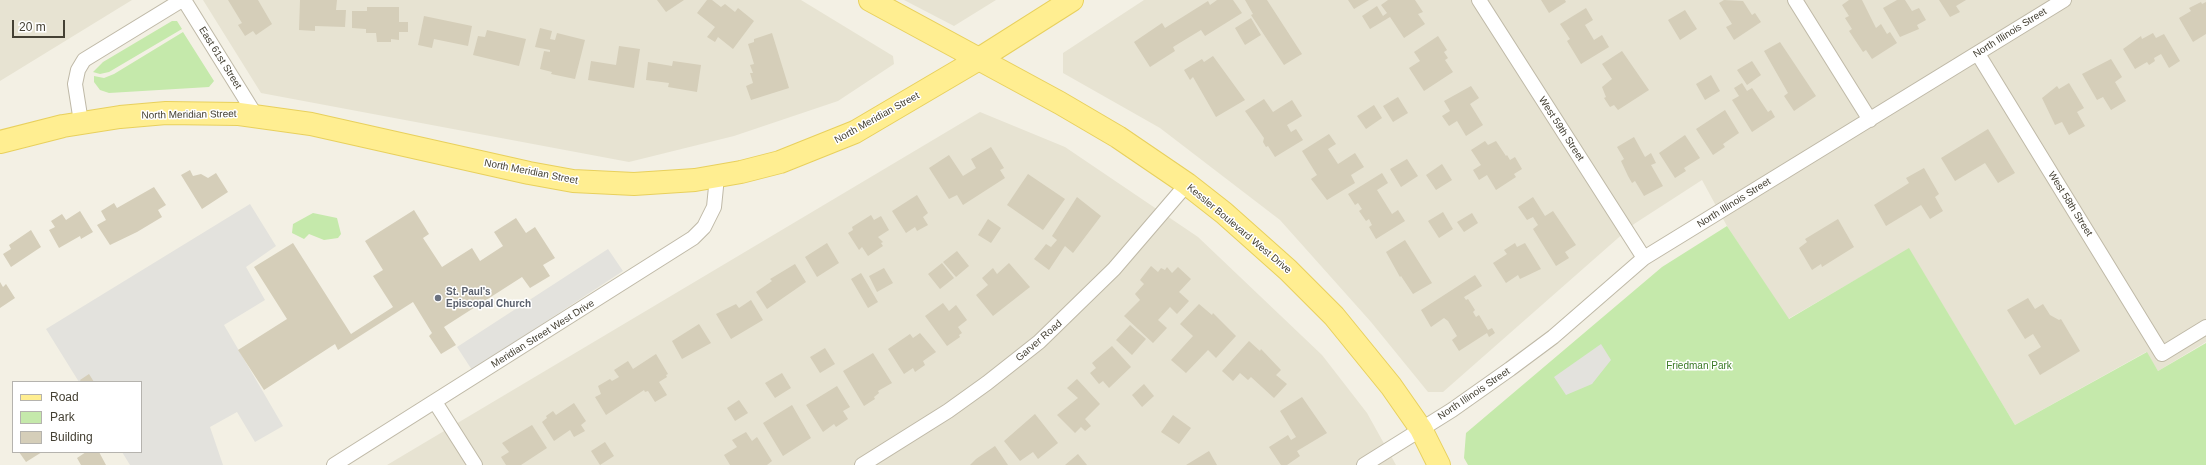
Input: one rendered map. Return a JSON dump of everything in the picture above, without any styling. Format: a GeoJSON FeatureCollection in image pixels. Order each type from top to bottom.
{"type":"FeatureCollection","features":[{"type":"Feature","properties":{"kind":"main road","name":"Kessler Boulevard West Drive"},"geometry":{"type":"LineString","coordinates":[[870,0],[1118,137],[1187,184],[1258,242],[1326,308],[1376,367],[1421,429],[1439,465]]}},
{"type":"Feature","properties":{"kind":"main road","name":"North Meridian Street"},"geometry":{"type":"LineString","coordinates":[[0,142],[80,122],[120,117],[166,113],[203,113],[256,116],[311,124],[528,173],[573,181],[620,184],[663,184],[715,177],[780,162],[833,142],[881,118],[979,59],[1072,0]]}},
{"type":"Feature","properties":{"kind":"street","name":"East 61st Street"},"geometry":{"type":"LineString","coordinates":[[183,0],[256,116]]}},
{"type":"Feature","properties":{"kind":"street"},"geometry":{"type":"LineString","coordinates":[[80,122],[75,84],[78,70],[84,60],[183,0]]}},
{"type":"Feature","properties":{"kind":"street","name":"West 59th Street"},"geometry":{"type":"LineString","coordinates":[[1479,0],[1644,258]]}},
{"type":"Feature","properties":{"kind":"street"},"geometry":{"type":"LineString","coordinates":[[1795,0],[1870,120]]}},
{"type":"Feature","properties":{"kind":"street","name":"North Illinois Street"},"geometry":{"type":"LineString","coordinates":[[1364,465],[1483,389],[1532,353],[1644,258],[2064,0]]}},
{"type":"Feature","properties":{"kind":"street","name":"West 58th Street"},"geometry":{"type":"LineString","coordinates":[[1978,54],[2162,354],[2206,328]]}},
{"type":"Feature","properties":{"kind":"street","name":"Meridian Street West Drive"},"geometry":{"type":"LineString","coordinates":[[334,465],[698,234],[704,227],[714,207],[716,187],[715,177]]}},
{"type":"Feature","properties":{"kind":"street","name":"Garver Road"},"geometry":{"type":"LineString","coordinates":[[862,465],[948,411],[987,383],[1039,342],[1114,269],[1187,184]]}},
{"type":"Feature","properties":{"kind":"street"},"geometry":{"type":"LineString","coordinates":[[435,402],[475,465]]}},
{"type":"Feature","properties":{"kind":"shaded area"},"geometry":{"type":"Polygon","coordinates":[[[0,0],[132,0],[0,81],[0,0]]]}},
{"type":"Feature","properties":{"kind":"shaded area"},"geometry":{"type":"Polygon","coordinates":[[[203,0],[801,0],[893,56],[894,64],[838,101],[734,136],[629,162],[261,93],[203,0]]]}},
{"type":"Feature","properties":{"kind":"shaded area"},"geometry":{"type":"Polygon","coordinates":[[[904,0],[996,0],[954,26],[904,0]]]}},
{"type":"Feature","properties":{"kind":"shaded area"},"geometry":{"type":"Polygon","coordinates":[[[1144,0],[2206,0],[2206,342],[2158,371],[2146,352],[2015,425],[1909,249],[1788,319],[1727,226],[1702,180],[1634,224],[1443,392],[1428,392],[1371,322],[1280,220],[1160,128],[1063,73],[1063,53],[1144,0]]]}},
{"type":"Feature","properties":{"kind":"shaded area"},"geometry":{"type":"Polygon","coordinates":[[[980,112],[1065,147],[1198,237],[1322,355],[1367,413],[1396,465],[387,465],[980,112]]]}},
{"type":"Feature","properties":{"kind":"shaded area"},"geometry":{"type":"Polygon","coordinates":[[[250,204],[276,246],[246,267],[265,300],[224,325],[283,426],[255,442],[237,412],[210,427],[223,465],[130,465],[123,453],[142,453],[142,381],[78,381],[46,329],[250,204]]]}},
{"type":"Feature","properties":{"kind":"shaded area"},"geometry":{"type":"Polygon","coordinates":[[[608,249],[623,271],[472,370],[457,347],[608,249]]]}},
{"type":"Feature","properties":{"kind":"shaded area"},"geometry":{"type":"Polygon","coordinates":[[[1601,344],[1611,360],[1592,384],[1566,395],[1554,377],[1601,344]]]}},
{"type":"Feature","properties":{"kind":"green space"},"geometry":{"type":"Polygon","coordinates":[[[172,21],[177,21],[182,29],[109,72],[100,74],[93,72],[103,62],[172,21]]]}},
{"type":"Feature","properties":{"kind":"green space"},"geometry":{"type":"Polygon","coordinates":[[[183,32],[214,81],[209,87],[109,93],[100,90],[94,82],[94,76],[104,78],[114,74],[183,32]]]}},
{"type":"Feature","properties":{"kind":"green space"},"geometry":{"type":"Polygon","coordinates":[[[313,213],[337,218],[341,234],[338,238],[324,240],[309,234],[304,239],[292,233],[293,224],[313,213]]]}},
{"type":"Feature","properties":{"kind":"green space","name":"Friedman Park"},"geometry":{"type":"Polygon","coordinates":[[[1727,226],[1789,319],[1909,248],[2015,425],[2147,352],[2158,371],[2206,343],[2206,465],[1468,465],[1464,458],[1466,433],[1662,267],[1727,226]]]}},
{"type":"Feature","properties":{"kind":"building"},"geometry":{"type":"Polygon","coordinates":[[[228,0],[258,0],[272,24],[256,35],[253,31],[245,36],[238,25],[242,23],[228,0]]]}},
{"type":"Feature","properties":{"kind":"building"},"geometry":{"type":"Polygon","coordinates":[[[300,0],[337,0],[336,10],[346,10],[345,27],[315,26],[315,31],[299,30],[300,0]]]}},
{"type":"Feature","properties":{"kind":"building"},"geometry":{"type":"Polygon","coordinates":[[[657,0],[684,0],[666,12],[657,0]]]}},
{"type":"Feature","properties":{"kind":"building"},"geometry":{"type":"Polygon","coordinates":[[[707,0],[712,0],[721,7],[725,4],[735,12],[738,8],[754,21],[733,49],[718,37],[715,42],[707,37],[715,27],[697,13],[707,0]]]}},
{"type":"Feature","properties":{"kind":"building"},"geometry":{"type":"Polygon","coordinates":[[[1217,0],[1233,0],[1242,13],[1205,36],[1201,30],[1173,47],[1175,51],[1150,67],[1134,42],[1162,23],[1165,28],[1208,1],[1210,5],[1217,0]]]}},
{"type":"Feature","properties":{"kind":"building"},"geometry":{"type":"Polygon","coordinates":[[[1245,0],[1267,0],[1302,54],[1284,65],[1251,15],[1253,14],[1245,0]]]}},
{"type":"Feature","properties":{"kind":"building"},"geometry":{"type":"Polygon","coordinates":[[[1348,0],[1369,0],[1354,9],[1348,0]]]}},
{"type":"Feature","properties":{"kind":"building"},"geometry":{"type":"Polygon","coordinates":[[[1388,0],[1415,0],[1423,12],[1418,14],[1425,24],[1404,38],[1390,17],[1370,29],[1362,16],[1377,6],[1383,16],[1387,13],[1381,5],[1388,0]]]}},
{"type":"Feature","properties":{"kind":"building"},"geometry":{"type":"Polygon","coordinates":[[[1541,0],[1565,0],[1566,2],[1549,13],[1541,0]]]}},
{"type":"Feature","properties":{"kind":"building"},"geometry":{"type":"Polygon","coordinates":[[[1724,0],[1743,1],[1752,15],[1755,13],[1761,22],[1734,40],[1726,27],[1732,24],[1719,3],[1724,0]]]}},
{"type":"Feature","properties":{"kind":"building"},"geometry":{"type":"Polygon","coordinates":[[[1849,0],[1862,0],[1876,28],[1881,24],[1887,34],[1890,32],[1897,43],[1872,59],[1866,50],[1863,52],[1849,31],[1852,29],[1845,18],[1849,16],[1842,5],[1849,0]]]}},
{"type":"Feature","properties":{"kind":"building"},"geometry":{"type":"Polygon","coordinates":[[[1897,0],[1905,0],[1912,11],[1919,8],[1926,20],[1917,25],[1919,29],[1900,37],[1883,8],[1897,0]]]}},
{"type":"Feature","properties":{"kind":"building"},"geometry":{"type":"Polygon","coordinates":[[[1939,0],[1966,0],[1956,6],[1960,12],[1950,17],[1939,0]]]}},
{"type":"Feature","properties":{"kind":"building"},"geometry":{"type":"Polygon","coordinates":[[[2201,2],[2202,4],[2206,2],[2206,34],[2193,42],[2179,18],[2191,11],[2189,8],[2201,2]]]}},
{"type":"Feature","properties":{"kind":"building"},"geometry":{"type":"Polygon","coordinates":[[[367,7],[399,7],[399,22],[408,22],[408,32],[399,32],[399,40],[391,39],[391,42],[377,42],[376,33],[366,33],[366,29],[352,28],[352,11],[367,11],[367,7]]]}},
{"type":"Feature","properties":{"kind":"building"},"geometry":{"type":"Polygon","coordinates":[[[1586,8],[1593,20],[1585,25],[1594,40],[1602,35],[1609,47],[1581,64],[1567,41],[1570,39],[1560,24],[1586,8]]]}},
{"type":"Feature","properties":{"kind":"building"},"geometry":{"type":"Polygon","coordinates":[[[1685,10],[1697,29],[1680,40],[1668,20],[1685,10]]]}},
{"type":"Feature","properties":{"kind":"building"},"geometry":{"type":"Polygon","coordinates":[[[424,16],[472,26],[468,46],[434,39],[432,48],[418,45],[424,16]]]}},
{"type":"Feature","properties":{"kind":"building"},"geometry":{"type":"Polygon","coordinates":[[[1251,18],[1261,35],[1245,45],[1235,28],[1251,18]]]}},
{"type":"Feature","properties":{"kind":"building"},"geometry":{"type":"Polygon","coordinates":[[[540,28],[552,31],[550,39],[555,40],[557,33],[585,40],[575,79],[551,74],[552,72],[540,69],[544,51],[550,52],[550,50],[535,47],[540,28]]]}},
{"type":"Feature","properties":{"kind":"building"},"geometry":{"type":"Polygon","coordinates":[[[487,30],[526,39],[519,66],[473,55],[478,36],[485,37],[487,30]]]}},
{"type":"Feature","properties":{"kind":"building"},"geometry":{"type":"Polygon","coordinates":[[[772,33],[789,88],[751,100],[746,86],[753,83],[750,73],[753,73],[750,65],[754,64],[748,44],[754,42],[754,39],[772,33]]]}},
{"type":"Feature","properties":{"kind":"building"},"geometry":{"type":"Polygon","coordinates":[[[2153,33],[2156,38],[2164,34],[2180,61],[2169,68],[2161,54],[2154,58],[2155,61],[2149,65],[2147,62],[2135,69],[2123,49],[2141,36],[2142,39],[2153,33]]]}},
{"type":"Feature","properties":{"kind":"building"},"geometry":{"type":"Polygon","coordinates":[[[1438,36],[1447,50],[1444,52],[1448,58],[1445,60],[1453,72],[1424,91],[1409,68],[1420,61],[1414,52],[1438,36]]]}},
{"type":"Feature","properties":{"kind":"building"},"geometry":{"type":"Polygon","coordinates":[[[1780,42],[1816,96],[1794,111],[1784,96],[1788,93],[1764,51],[1780,42]]]}},
{"type":"Feature","properties":{"kind":"building"},"geometry":{"type":"Polygon","coordinates":[[[619,46],[640,49],[634,88],[588,80],[591,61],[616,65],[619,46]]]}},
{"type":"Feature","properties":{"kind":"building"},"geometry":{"type":"Polygon","coordinates":[[[1622,51],[1649,90],[1618,110],[1614,105],[1610,107],[1604,98],[1606,97],[1602,87],[1612,79],[1602,64],[1622,51]]]}},
{"type":"Feature","properties":{"kind":"building"},"geometry":{"type":"Polygon","coordinates":[[[1213,56],[1245,100],[1216,117],[1193,77],[1190,80],[1184,70],[1202,59],[1204,62],[1213,56]]]}},
{"type":"Feature","properties":{"kind":"building"},"geometry":{"type":"Polygon","coordinates":[[[2111,59],[2122,77],[2115,82],[2126,101],[2111,110],[2103,97],[2097,100],[2082,74],[2111,59]]]}},
{"type":"Feature","properties":{"kind":"building"},"geometry":{"type":"Polygon","coordinates":[[[673,61],[701,65],[697,92],[668,87],[669,83],[646,80],[648,62],[672,66],[673,61]]]}},
{"type":"Feature","properties":{"kind":"building"},"geometry":{"type":"Polygon","coordinates":[[[1752,61],[1761,75],[1747,85],[1737,70],[1752,61]]]}},
{"type":"Feature","properties":{"kind":"building"},"geometry":{"type":"Polygon","coordinates":[[[1711,75],[1720,91],[1705,100],[1696,84],[1711,75]]]}},
{"type":"Feature","properties":{"kind":"building"},"geometry":{"type":"Polygon","coordinates":[[[1742,83],[1747,91],[1752,88],[1768,112],[1771,110],[1775,117],[1752,132],[1732,100],[1739,96],[1734,88],[1742,83]]]}},
{"type":"Feature","properties":{"kind":"building"},"geometry":{"type":"Polygon","coordinates":[[[2069,83],[2084,108],[2077,112],[2085,126],[2069,135],[2062,122],[2055,125],[2042,98],[2057,86],[2059,89],[2069,83]]]}},
{"type":"Feature","properties":{"kind":"building"},"geometry":{"type":"Polygon","coordinates":[[[1471,86],[1479,98],[1470,104],[1483,125],[1466,136],[1457,121],[1449,126],[1442,116],[1450,111],[1444,101],[1471,86]]]}},
{"type":"Feature","properties":{"kind":"building"},"geometry":{"type":"Polygon","coordinates":[[[1398,97],[1408,113],[1393,122],[1383,106],[1398,97]]]}},
{"type":"Feature","properties":{"kind":"building"},"geometry":{"type":"Polygon","coordinates":[[[1264,99],[1273,112],[1292,100],[1302,116],[1287,125],[1291,132],[1296,129],[1303,140],[1275,157],[1268,146],[1266,147],[1263,142],[1264,138],[1245,111],[1264,99]]]}},
{"type":"Feature","properties":{"kind":"building"},"geometry":{"type":"Polygon","coordinates":[[[1374,105],[1382,118],[1366,129],[1357,116],[1374,105]]]}},
{"type":"Feature","properties":{"kind":"building"},"geometry":{"type":"Polygon","coordinates":[[[1725,110],[1739,133],[1723,144],[1725,147],[1713,155],[1696,129],[1725,110]]]}},
{"type":"Feature","properties":{"kind":"building"},"geometry":{"type":"Polygon","coordinates":[[[1988,129],[2015,173],[1998,183],[1985,163],[1955,181],[1941,158],[1988,129]]]}},
{"type":"Feature","properties":{"kind":"building"},"geometry":{"type":"Polygon","coordinates":[[[1329,134],[1336,144],[1328,149],[1338,164],[1355,153],[1364,167],[1351,175],[1355,183],[1327,200],[1311,179],[1317,175],[1302,151],[1329,134]]]}},
{"type":"Feature","properties":{"kind":"building"},"geometry":{"type":"Polygon","coordinates":[[[1685,135],[1700,158],[1684,168],[1686,171],[1675,178],[1659,153],[1685,135]]]}},
{"type":"Feature","properties":{"kind":"building"},"geometry":{"type":"Polygon","coordinates":[[[1634,137],[1645,157],[1651,153],[1656,163],[1651,165],[1663,186],[1644,196],[1635,181],[1632,183],[1628,176],[1621,161],[1624,159],[1617,147],[1634,137]]]}},
{"type":"Feature","properties":{"kind":"building"},"geometry":{"type":"Polygon","coordinates":[[[1485,141],[1488,145],[1496,141],[1510,160],[1515,157],[1522,169],[1514,174],[1516,177],[1496,190],[1487,175],[1479,180],[1473,170],[1481,165],[1471,150],[1485,141]]]}},
{"type":"Feature","properties":{"kind":"building"},"geometry":{"type":"Polygon","coordinates":[[[991,147],[1004,168],[1000,170],[1005,178],[963,205],[957,195],[949,199],[929,168],[949,155],[963,176],[976,168],[971,159],[991,147]]]}},
{"type":"Feature","properties":{"kind":"building"},"geometry":{"type":"Polygon","coordinates":[[[1407,159],[1418,176],[1401,187],[1390,169],[1407,159]]]}},
{"type":"Feature","properties":{"kind":"building"},"geometry":{"type":"Polygon","coordinates":[[[1442,164],[1452,180],[1436,190],[1426,175],[1442,164]]]}},
{"type":"Feature","properties":{"kind":"building"},"geometry":{"type":"Polygon","coordinates":[[[1924,168],[1939,194],[1935,197],[1943,211],[1930,219],[1921,205],[1886,226],[1874,205],[1909,183],[1906,178],[1924,168]]]}},
{"type":"Feature","properties":{"kind":"building"},"geometry":{"type":"Polygon","coordinates":[[[190,170],[193,176],[201,174],[208,178],[216,173],[228,192],[202,209],[181,175],[190,170]]]}},
{"type":"Feature","properties":{"kind":"building"},"geometry":{"type":"Polygon","coordinates":[[[1382,173],[1388,183],[1377,190],[1392,214],[1398,210],[1405,221],[1376,239],[1369,227],[1372,225],[1369,219],[1366,221],[1359,211],[1362,209],[1358,203],[1355,205],[1348,194],[1382,173]]]}},
{"type":"Feature","properties":{"kind":"building"},"geometry":{"type":"Polygon","coordinates":[[[1028,174],[1065,199],[1043,230],[1007,205],[1028,174]]]}},
{"type":"Feature","properties":{"kind":"building"},"geometry":{"type":"Polygon","coordinates":[[[154,187],[166,205],[158,210],[162,217],[137,232],[110,245],[97,225],[106,220],[101,211],[114,203],[117,208],[154,187]]]}},
{"type":"Feature","properties":{"kind":"building"},"geometry":{"type":"Polygon","coordinates":[[[917,195],[928,213],[923,217],[928,225],[917,231],[915,227],[906,233],[892,211],[917,195]]]}},
{"type":"Feature","properties":{"kind":"building"},"geometry":{"type":"Polygon","coordinates":[[[1077,197],[1101,216],[1073,253],[1065,246],[1049,270],[1034,259],[1046,244],[1051,247],[1057,240],[1052,236],[1077,197]]]}},
{"type":"Feature","properties":{"kind":"building"},"geometry":{"type":"Polygon","coordinates":[[[1533,197],[1545,216],[1553,211],[1576,245],[1565,252],[1569,258],[1556,266],[1533,229],[1538,225],[1533,217],[1527,220],[1518,207],[1533,197]]]}},
{"type":"Feature","properties":{"kind":"building","name":"St. Paul's Episcopal Church"},"geometry":{"type":"Polygon","coordinates":[[[414,210],[429,234],[423,238],[442,267],[472,248],[480,261],[503,246],[494,232],[516,218],[526,233],[535,227],[555,258],[543,265],[550,276],[530,288],[522,277],[444,327],[456,345],[441,354],[429,336],[432,333],[413,302],[338,350],[335,344],[264,390],[238,350],[287,319],[254,267],[293,243],[351,334],[393,307],[373,276],[383,270],[365,241],[414,210]]]}},
{"type":"Feature","properties":{"kind":"building"},"geometry":{"type":"Polygon","coordinates":[[[80,211],[93,232],[81,239],[80,236],[59,248],[49,230],[55,227],[51,221],[62,214],[66,220],[80,211]]]}},
{"type":"Feature","properties":{"kind":"building"},"geometry":{"type":"Polygon","coordinates":[[[1443,212],[1453,229],[1439,238],[1428,221],[1443,212]]]}},
{"type":"Feature","properties":{"kind":"building"},"geometry":{"type":"Polygon","coordinates":[[[1472,213],[1478,223],[1464,232],[1457,222],[1472,213]]]}},
{"type":"Feature","properties":{"kind":"building"},"geometry":{"type":"Polygon","coordinates":[[[871,215],[874,220],[881,216],[889,230],[878,237],[883,242],[881,243],[883,246],[868,256],[862,247],[859,250],[848,233],[853,230],[852,227],[871,215]]]}},
{"type":"Feature","properties":{"kind":"building"},"geometry":{"type":"Polygon","coordinates":[[[988,219],[1001,228],[991,243],[978,235],[988,219]]]}},
{"type":"Feature","properties":{"kind":"building"},"geometry":{"type":"Polygon","coordinates":[[[1838,219],[1854,247],[1822,267],[1821,264],[1812,270],[1799,248],[1807,242],[1805,239],[1838,219]]]}},
{"type":"Feature","properties":{"kind":"building"},"geometry":{"type":"Polygon","coordinates":[[[31,230],[41,247],[11,267],[3,254],[11,249],[9,245],[31,230]]]}},
{"type":"Feature","properties":{"kind":"building"},"geometry":{"type":"Polygon","coordinates":[[[1405,240],[1432,283],[1413,294],[1401,276],[1400,277],[1386,252],[1405,240]]]}},
{"type":"Feature","properties":{"kind":"building"},"geometry":{"type":"Polygon","coordinates":[[[827,243],[839,263],[817,277],[805,257],[827,243]]]}},
{"type":"Feature","properties":{"kind":"building"},"geometry":{"type":"Polygon","coordinates":[[[1515,243],[1517,247],[1525,243],[1541,269],[1520,279],[1518,275],[1506,283],[1493,263],[1507,254],[1504,250],[1515,243]]]}},
{"type":"Feature","properties":{"kind":"building"},"geometry":{"type":"Polygon","coordinates":[[[957,251],[969,266],[956,277],[943,262],[957,251]]]}},
{"type":"Feature","properties":{"kind":"building"},"geometry":{"type":"Polygon","coordinates":[[[942,263],[954,278],[940,289],[928,274],[942,263]]]}},
{"type":"Feature","properties":{"kind":"building"},"geometry":{"type":"Polygon","coordinates":[[[1009,263],[1030,287],[993,316],[976,295],[988,285],[982,278],[993,268],[997,274],[1009,263]]]}},
{"type":"Feature","properties":{"kind":"building"},"geometry":{"type":"Polygon","coordinates":[[[795,264],[806,282],[767,309],[756,292],[772,281],[770,279],[795,264]]]}},
{"type":"Feature","properties":{"kind":"building"},"geometry":{"type":"Polygon","coordinates":[[[1151,266],[1158,272],[1161,268],[1165,270],[1167,267],[1172,273],[1178,267],[1191,279],[1179,292],[1189,301],[1177,314],[1170,307],[1158,320],[1167,328],[1153,343],[1124,316],[1140,300],[1135,294],[1144,284],[1140,280],[1151,266]]]}},
{"type":"Feature","properties":{"kind":"building"},"geometry":{"type":"Polygon","coordinates":[[[884,268],[893,283],[877,292],[869,276],[884,268]]]}},
{"type":"Feature","properties":{"kind":"building"},"geometry":{"type":"Polygon","coordinates":[[[861,273],[878,302],[868,308],[851,279],[861,273]]]}},
{"type":"Feature","properties":{"kind":"building"},"geometry":{"type":"Polygon","coordinates":[[[1475,275],[1482,286],[1464,297],[1466,300],[1468,299],[1475,310],[1473,312],[1476,317],[1479,315],[1488,330],[1492,328],[1495,333],[1489,337],[1487,333],[1459,351],[1452,340],[1457,336],[1448,321],[1444,318],[1431,327],[1421,310],[1475,275]]]}},
{"type":"Feature","properties":{"kind":"building"},"geometry":{"type":"Polygon","coordinates":[[[0,282],[3,287],[6,284],[15,298],[0,308],[0,282]]]}},
{"type":"Feature","properties":{"kind":"building"},"geometry":{"type":"Polygon","coordinates":[[[2028,298],[2035,309],[2043,304],[2050,315],[2059,320],[2061,319],[2080,351],[2040,375],[2028,355],[2041,347],[2033,334],[2025,339],[2007,310],[2028,298]]]}},
{"type":"Feature","properties":{"kind":"building"},"geometry":{"type":"Polygon","coordinates":[[[751,300],[763,320],[731,339],[716,314],[736,304],[739,308],[751,300]]]}},
{"type":"Feature","properties":{"kind":"building"},"geometry":{"type":"Polygon","coordinates":[[[943,303],[949,311],[956,305],[967,320],[958,327],[962,333],[959,335],[960,337],[947,346],[925,316],[943,303]]]}},
{"type":"Feature","properties":{"kind":"building"},"geometry":{"type":"Polygon","coordinates":[[[1199,304],[1212,315],[1213,313],[1236,336],[1216,358],[1208,350],[1186,373],[1171,360],[1193,336],[1180,324],[1199,304]]]}},
{"type":"Feature","properties":{"kind":"building"},"geometry":{"type":"Polygon","coordinates":[[[699,324],[711,343],[682,359],[672,341],[699,324]]]}},
{"type":"Feature","properties":{"kind":"building"},"geometry":{"type":"Polygon","coordinates":[[[1130,325],[1146,339],[1132,355],[1116,340],[1130,325]]]}},
{"type":"Feature","properties":{"kind":"building"},"geometry":{"type":"Polygon","coordinates":[[[920,333],[936,352],[923,361],[925,365],[915,372],[913,368],[904,374],[888,349],[910,334],[913,338],[920,333]]]}},
{"type":"Feature","properties":{"kind":"building"},"geometry":{"type":"Polygon","coordinates":[[[1249,341],[1260,351],[1261,349],[1281,370],[1276,375],[1287,384],[1274,398],[1251,377],[1248,380],[1240,373],[1233,381],[1222,371],[1249,341]]]}},
{"type":"Feature","properties":{"kind":"building"},"geometry":{"type":"Polygon","coordinates":[[[1112,346],[1131,367],[1109,388],[1103,381],[1099,384],[1090,373],[1096,368],[1092,363],[1112,346]]]}},
{"type":"Feature","properties":{"kind":"building"},"geometry":{"type":"Polygon","coordinates":[[[825,348],[835,364],[820,373],[810,357],[825,348]]]}},
{"type":"Feature","properties":{"kind":"building"},"geometry":{"type":"Polygon","coordinates":[[[873,353],[892,383],[878,391],[879,393],[874,397],[875,399],[864,406],[843,371],[873,353]]]}},
{"type":"Feature","properties":{"kind":"building"},"geometry":{"type":"Polygon","coordinates":[[[656,354],[668,374],[666,375],[667,377],[659,382],[667,395],[655,402],[648,391],[645,392],[644,390],[606,415],[595,397],[601,394],[598,386],[610,379],[612,381],[619,377],[614,370],[628,361],[633,369],[656,354]]]}},
{"type":"Feature","properties":{"kind":"building"},"geometry":{"type":"Polygon","coordinates":[[[782,373],[791,388],[775,398],[765,383],[782,373]]]}},
{"type":"Feature","properties":{"kind":"building"},"geometry":{"type":"Polygon","coordinates":[[[89,374],[93,381],[80,381],[89,374]]]}},
{"type":"Feature","properties":{"kind":"building"},"geometry":{"type":"Polygon","coordinates":[[[1077,379],[1100,404],[1085,419],[1091,426],[1085,431],[1081,427],[1075,433],[1057,415],[1078,398],[1067,388],[1077,379]]]}},
{"type":"Feature","properties":{"kind":"building"},"geometry":{"type":"Polygon","coordinates":[[[1144,384],[1154,396],[1142,407],[1132,395],[1144,384]]]}},
{"type":"Feature","properties":{"kind":"building"},"geometry":{"type":"Polygon","coordinates":[[[837,386],[850,407],[843,411],[848,419],[836,427],[834,424],[823,432],[806,405],[837,386]]]}},
{"type":"Feature","properties":{"kind":"building"},"geometry":{"type":"Polygon","coordinates":[[[1302,397],[1327,433],[1297,451],[1300,456],[1287,465],[1281,465],[1269,447],[1288,435],[1291,440],[1296,437],[1280,411],[1302,397]]]}},
{"type":"Feature","properties":{"kind":"building"},"geometry":{"type":"Polygon","coordinates":[[[739,400],[748,413],[735,421],[727,408],[739,400]]]}},
{"type":"Feature","properties":{"kind":"building"},"geometry":{"type":"Polygon","coordinates":[[[574,403],[586,421],[581,425],[585,431],[574,437],[570,430],[554,441],[542,422],[547,418],[546,416],[553,411],[556,415],[574,403]]]}},
{"type":"Feature","properties":{"kind":"building"},"geometry":{"type":"Polygon","coordinates":[[[792,405],[811,438],[783,456],[763,423],[792,405]]]}},
{"type":"Feature","properties":{"kind":"building"},"geometry":{"type":"Polygon","coordinates":[[[1035,414],[1058,443],[1038,459],[1033,452],[1020,461],[1004,441],[1035,414]]]}},
{"type":"Feature","properties":{"kind":"building"},"geometry":{"type":"Polygon","coordinates":[[[1173,415],[1191,428],[1179,444],[1161,432],[1173,415]]]}},
{"type":"Feature","properties":{"kind":"building"},"geometry":{"type":"Polygon","coordinates":[[[532,425],[547,448],[521,465],[506,465],[501,457],[509,452],[502,443],[532,425]]]}},
{"type":"Feature","properties":{"kind":"building"},"geometry":{"type":"Polygon","coordinates":[[[746,432],[752,441],[757,437],[772,461],[767,465],[730,465],[724,455],[737,447],[732,440],[746,432]]]}},
{"type":"Feature","properties":{"kind":"building"},"geometry":{"type":"Polygon","coordinates":[[[605,442],[614,456],[600,465],[591,451],[605,442]]]}},
{"type":"Feature","properties":{"kind":"building"},"geometry":{"type":"Polygon","coordinates":[[[995,446],[1008,465],[970,465],[976,459],[995,446]]]}},
{"type":"Feature","properties":{"kind":"building"},"geometry":{"type":"Polygon","coordinates":[[[1209,451],[1217,465],[1186,465],[1209,451]]]}},
{"type":"Feature","properties":{"kind":"building"},"geometry":{"type":"Polygon","coordinates":[[[20,453],[40,453],[26,462],[20,453]]]}},
{"type":"Feature","properties":{"kind":"building"},"geometry":{"type":"Polygon","coordinates":[[[84,453],[100,453],[106,465],[81,465],[77,458],[84,453]]]}},
{"type":"Feature","properties":{"kind":"building"},"geometry":{"type":"Polygon","coordinates":[[[1078,454],[1087,465],[1065,465],[1078,454]]]}},
{"type":"Feature","properties":{"kind":"place","name":"St. Paul's Episcopal Church"},"geometry":{"type":"Point","coordinates":[438,298]}}]}
